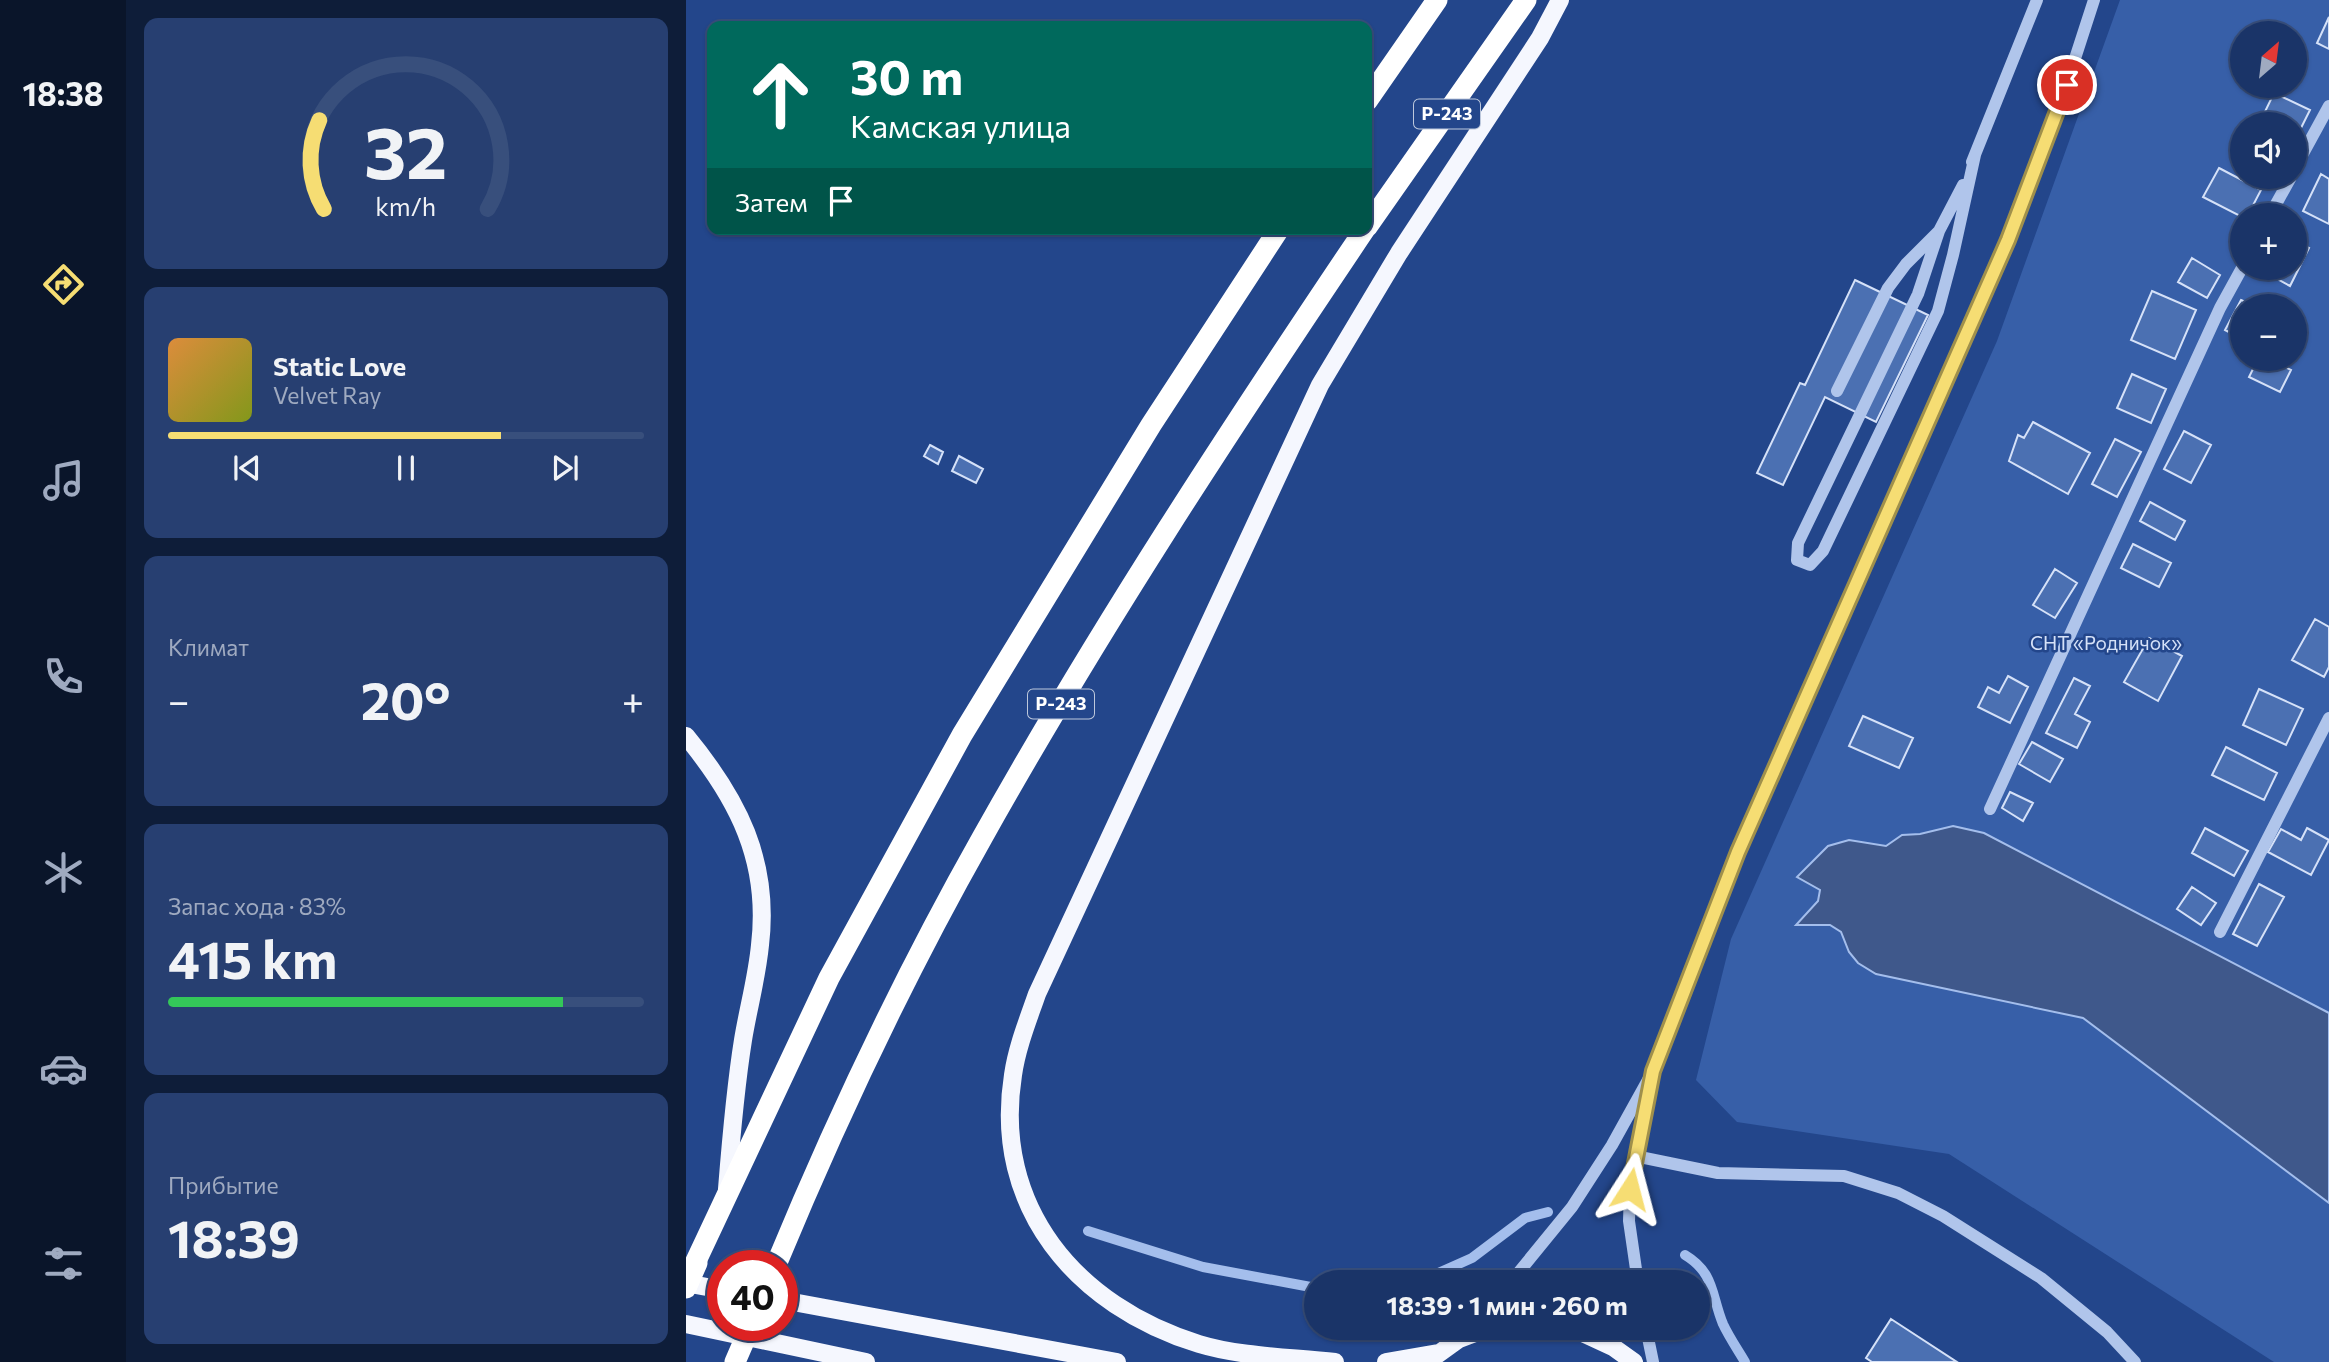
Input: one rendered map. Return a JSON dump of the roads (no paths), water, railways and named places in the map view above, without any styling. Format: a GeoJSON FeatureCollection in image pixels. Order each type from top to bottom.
{"type":"FeatureCollection","features":[{"type":"Feature","properties":{"kind":"highway"},"geometry":{"type":"LineString","coordinates":[[1372,94],[1437,0]]}},
{"type":"Feature","properties":{"kind":"highway","name":"Р-243"},"geometry":{"type":"LineString","coordinates":[[1372,220],[1527,0]]}},
{"type":"Feature","properties":{"kind":"highway"},"geometry":{"type":"LineString","coordinates":[[689,1279],[727,1190],[830,978],[962,735],[1151,425],[1275,235]]}},
{"type":"Feature","properties":{"kind":"highway","name":"Р-243"},"geometry":{"type":"LineString","coordinates":[[782,1250],[893,1009],[1006,796],[1168,530],[1361,235]]}},
{"type":"Feature","properties":{"kind":"highway"},"geometry":{"type":"LineString","coordinates":[[735,1362],[744,1341]]}},
{"type":"Feature","properties":{"kind":"main road"},"geometry":{"type":"LineString","coordinates":[[1335,1362],[1247,1353],[1202,1345],[1171,1334],[1127,1311],[1076,1274],[1047,1240],[1019,1184],[1010,1144],[1013,1074],[1037,994],[1320,385],[1360,314],[1540,38],[1560,0]]}},
{"type":"Feature","properties":{"kind":"main road"},"geometry":{"type":"LineString","coordinates":[[686,736],[716,773],[738,809],[760,879],[760,947],[735,1098],[727,1190]]}},
{"type":"Feature","properties":{"kind":"main road"},"geometry":{"type":"LineString","coordinates":[[689,1279],[707,1285]]}},
{"type":"Feature","properties":{"kind":"main road"},"geometry":{"type":"LineString","coordinates":[[798,1303],[1117,1362]]}},
{"type":"Feature","properties":{"kind":"main road"},"geometry":{"type":"LineString","coordinates":[[686,1324],[866,1362]]}},
{"type":"Feature","properties":{"kind":"main road"},"geometry":{"type":"LineString","coordinates":[[1386,1362],[1433,1357],[1458,1340]]}},
{"type":"Feature","properties":{"kind":"main road"},"geometry":{"type":"LineString","coordinates":[[1598,1340],[1634,1362]]}},
{"type":"Feature","properties":{"kind":"street"},"geometry":{"type":"LineString","coordinates":[[1975,155],[1938,311],[1823,551],[1810,565],[1802,564],[1797,560],[1798,543],[1918,294],[1939,231],[1975,155],[2038,0]]}},
{"type":"Feature","properties":{"kind":"street"},"geometry":{"type":"LineString","coordinates":[[1521,1270],[1572,1207],[1612,1145],[1653,1071],[1768,782],[2008,240],[2058,111],[2094,0]]}},
{"type":"Feature","properties":{"kind":"street"},"geometry":{"type":"LineString","coordinates":[[2307,146],[2329,106]]}},
{"type":"Feature","properties":{"kind":"street"},"geometry":{"type":"LineString","coordinates":[[1837,391],[1888,288],[1906,264],[1939,231]]}},
{"type":"Feature","properties":{"kind":"street"},"geometry":{"type":"LineString","coordinates":[[1990,809],[2220,307],[2235,280]]}},
{"type":"Feature","properties":{"kind":"street"},"geometry":{"type":"LineString","coordinates":[[2220,932],[2329,718]]}},
{"type":"Feature","properties":{"kind":"street"},"geometry":{"type":"LineString","coordinates":[[1636,1270],[1629,1220],[1630,1189],[1634,1157],[1653,1071]]}},
{"type":"Feature","properties":{"kind":"street"},"geometry":{"type":"LineString","coordinates":[[1634,1157],[1718,1173],[1844,1176],[1898,1193],[1943,1216],[2041,1278],[2106,1332],[2135,1362]]}},
{"type":"Feature","properties":{"kind":"street"},"geometry":{"type":"LineString","coordinates":[[1433,1357],[1451,1340]]}},
{"type":"Feature","properties":{"kind":"street"},"geometry":{"type":"LineString","coordinates":[[1648,1340],[1653,1362]]}},
{"type":"Feature","properties":{"kind":"waterway"},"geometry":{"type":"LineString","coordinates":[[1445,1270],[1472,1258],[1525,1218],[1548,1212]]}},
{"type":"Feature","properties":{"kind":"waterway"},"geometry":{"type":"LineString","coordinates":[[1088,1231],[1203,1267],[1304,1286]]}},
{"type":"Feature","properties":{"kind":"waterway"},"geometry":{"type":"LineString","coordinates":[[1685,1255],[1695,1262],[1707,1277],[1723,1324],[1745,1362]]}},
{"type":"Feature","properties":{"kind":"park label","name":"СНТ «Родничок»"},"geometry":{"type":"Point","coordinates":[2106,643]}}]}
